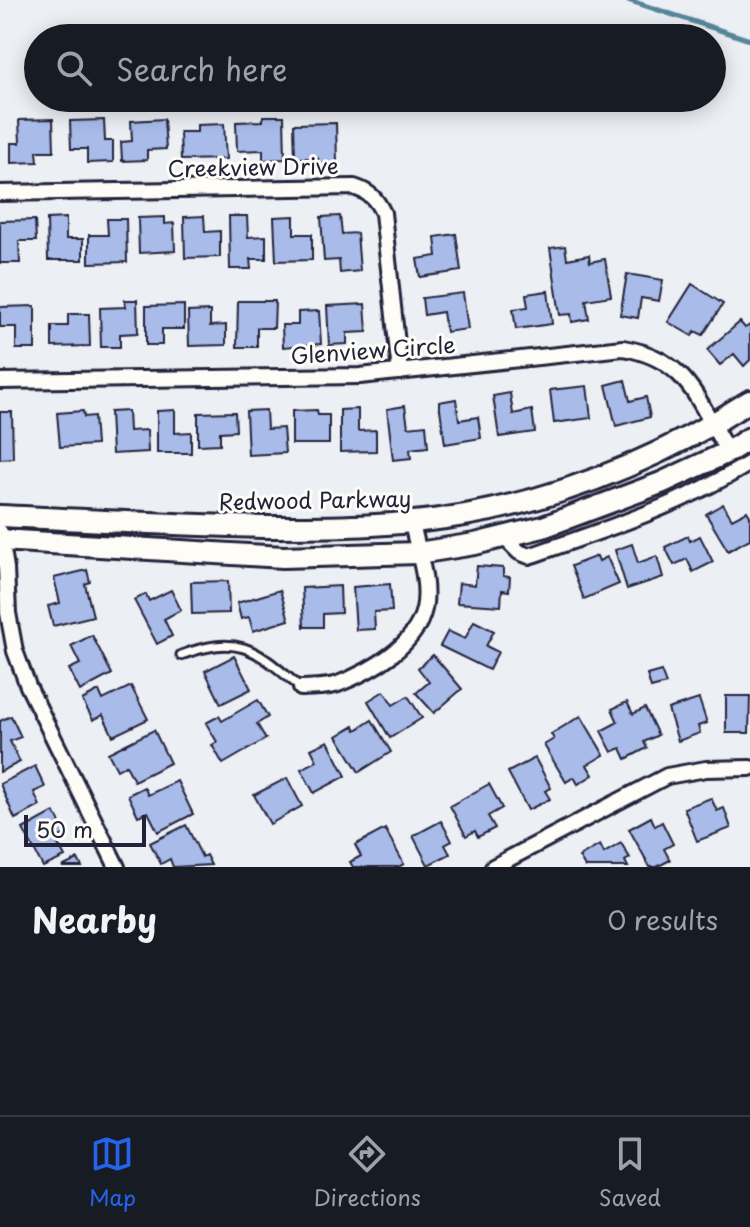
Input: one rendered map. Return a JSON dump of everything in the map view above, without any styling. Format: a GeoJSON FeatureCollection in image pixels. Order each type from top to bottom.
{"type":"FeatureCollection","features":[{"type":"Feature","properties":{"kind":"main road","name":"Redwood Parkway"},"geometry":{"type":"LineString","coordinates":[[0,516],[232,526],[357,527],[467,515],[549,495],[640,461],[712,425],[750,401]]}},
{"type":"Feature","properties":{"kind":"main road"},"geometry":{"type":"LineString","coordinates":[[0,537],[283,557],[418,553],[543,527],[616,501],[728,452],[750,438]]}},
{"type":"Feature","properties":{"kind":"street","name":"Creekview Drive"},"geometry":{"type":"LineString","coordinates":[[0,193],[354,187],[364,190],[383,213],[400,372]]}},
{"type":"Feature","properties":{"kind":"street","name":"Glenview Circle"},"geometry":{"type":"LineString","coordinates":[[0,381],[360,376],[623,348],[662,358],[682,374],[728,452]]}},
{"type":"Feature","properties":{"kind":"street"},"geometry":{"type":"LineString","coordinates":[[504,537],[519,552],[529,556],[629,523],[750,463]]}},
{"type":"Feature","properties":{"kind":"street"},"geometry":{"type":"LineString","coordinates":[[301,688],[336,686],[395,654],[414,631],[424,610],[425,593],[412,523]]}},
{"type":"Feature","properties":{"kind":"street"},"geometry":{"type":"LineString","coordinates":[[0,537],[15,651],[28,686],[117,867]]}},
{"type":"Feature","properties":{"kind":"street"},"geometry":{"type":"LineString","coordinates":[[493,867],[667,776],[706,769],[750,768]]}},
{"type":"Feature","properties":{"kind":"lane"},"geometry":{"type":"LineString","coordinates":[[181,655],[209,645],[230,643],[264,656],[301,688]]}},
{"type":"Feature","properties":{"kind":"building"},"geometry":{"type":"Polygon","coordinates":[[[263,116],[284,116],[285,159],[263,160],[263,150],[237,151],[236,122],[263,121],[263,116]]]}},
{"type":"Feature","properties":{"kind":"building"},"geometry":{"type":"Polygon","coordinates":[[[53,119],[54,151],[37,151],[38,162],[11,163],[11,143],[20,143],[19,120],[53,119]]]}},
{"type":"Feature","properties":{"kind":"building"},"geometry":{"type":"Polygon","coordinates":[[[164,119],[166,149],[147,150],[147,160],[122,161],[121,142],[132,141],[131,121],[164,119]]]}},
{"type":"Feature","properties":{"kind":"building"},"geometry":{"type":"Polygon","coordinates":[[[104,120],[105,141],[113,141],[113,162],[87,163],[87,149],[71,149],[70,121],[104,120]]]}},
{"type":"Feature","properties":{"kind":"building"},"geometry":{"type":"Polygon","coordinates":[[[336,123],[337,163],[318,163],[318,158],[295,158],[294,124],[336,123]]]}},
{"type":"Feature","properties":{"kind":"building"},"geometry":{"type":"Polygon","coordinates":[[[224,124],[226,159],[181,160],[180,132],[197,132],[197,125],[224,124]]]}},
{"type":"Feature","properties":{"kind":"building"},"geometry":{"type":"Polygon","coordinates":[[[204,216],[205,232],[220,231],[220,257],[185,258],[184,217],[204,216]]]}},
{"type":"Feature","properties":{"kind":"building"},"geometry":{"type":"Polygon","coordinates":[[[229,216],[247,216],[248,237],[266,236],[266,259],[250,259],[251,269],[230,269],[229,216]]]}},
{"type":"Feature","properties":{"kind":"building"},"geometry":{"type":"Polygon","coordinates":[[[294,216],[294,234],[312,234],[312,260],[276,261],[274,217],[294,216]]]}},
{"type":"Feature","properties":{"kind":"building"},"geometry":{"type":"Polygon","coordinates":[[[340,216],[342,234],[357,233],[360,271],[340,273],[339,260],[324,261],[321,217],[340,216]]]}},
{"type":"Feature","properties":{"kind":"building"},"geometry":{"type":"Polygon","coordinates":[[[165,217],[165,224],[174,223],[175,251],[139,253],[138,218],[165,217]]]}},
{"type":"Feature","properties":{"kind":"building"},"geometry":{"type":"Polygon","coordinates":[[[66,218],[66,239],[83,239],[83,260],[48,260],[47,219],[66,218]]]}},
{"type":"Feature","properties":{"kind":"building"},"geometry":{"type":"Polygon","coordinates":[[[107,219],[126,219],[127,262],[89,263],[89,235],[108,235],[107,219]]]}},
{"type":"Feature","properties":{"kind":"building"},"geometry":{"type":"Polygon","coordinates":[[[35,220],[36,241],[19,241],[20,263],[0,263],[0,221],[35,220]]]}},
{"type":"Feature","properties":{"kind":"building"},"geometry":{"type":"Polygon","coordinates":[[[456,234],[461,271],[420,277],[417,259],[437,256],[435,237],[456,234]]]}},
{"type":"Feature","properties":{"kind":"building"},"geometry":{"type":"Polygon","coordinates":[[[565,246],[567,259],[589,255],[590,262],[605,259],[611,296],[586,300],[589,319],[572,322],[571,314],[560,315],[550,248],[565,246]]]}},
{"type":"Feature","properties":{"kind":"building"},"geometry":{"type":"Polygon","coordinates":[[[627,274],[663,280],[659,301],[641,298],[638,318],[620,315],[627,274]]]}},
{"type":"Feature","properties":{"kind":"building"},"geometry":{"type":"Polygon","coordinates":[[[692,284],[723,304],[703,335],[695,331],[692,336],[668,322],[692,284]]]}},
{"type":"Feature","properties":{"kind":"building"},"geometry":{"type":"Polygon","coordinates":[[[548,291],[552,324],[516,329],[513,309],[528,307],[526,294],[548,291]]]}},
{"type":"Feature","properties":{"kind":"building"},"geometry":{"type":"Polygon","coordinates":[[[463,293],[468,329],[446,332],[443,312],[424,315],[422,298],[463,293]]]}},
{"type":"Feature","properties":{"kind":"building"},"geometry":{"type":"Polygon","coordinates":[[[125,300],[137,300],[138,333],[120,334],[120,347],[101,347],[100,308],[126,307],[125,300]]]}},
{"type":"Feature","properties":{"kind":"building"},"geometry":{"type":"Polygon","coordinates":[[[238,301],[275,301],[274,328],[257,328],[257,347],[237,347],[238,301]]]}},
{"type":"Feature","properties":{"kind":"building"},"geometry":{"type":"Polygon","coordinates":[[[365,304],[367,332],[347,333],[347,344],[329,345],[327,306],[365,304]]]}},
{"type":"Feature","properties":{"kind":"building"},"geometry":{"type":"Polygon","coordinates":[[[184,305],[184,329],[162,329],[162,345],[146,345],[146,306],[184,305]]]}},
{"type":"Feature","properties":{"kind":"building"},"geometry":{"type":"Polygon","coordinates":[[[35,306],[35,349],[16,349],[16,327],[0,327],[0,307],[35,306]]]}},
{"type":"Feature","properties":{"kind":"building"},"geometry":{"type":"Polygon","coordinates":[[[210,311],[210,326],[226,325],[226,345],[189,346],[188,312],[210,311]]]}},
{"type":"Feature","properties":{"kind":"building"},"geometry":{"type":"Polygon","coordinates":[[[319,311],[321,344],[283,347],[282,325],[298,325],[298,312],[319,311]]]}},
{"type":"Feature","properties":{"kind":"building"},"geometry":{"type":"Polygon","coordinates":[[[68,314],[89,314],[90,346],[52,347],[52,326],[68,326],[68,314]]]}},
{"type":"Feature","properties":{"kind":"building"},"geometry":{"type":"Polygon","coordinates":[[[740,322],[745,328],[750,325],[750,360],[744,366],[734,354],[720,365],[707,350],[740,322]]]}},
{"type":"Feature","properties":{"kind":"building"},"geometry":{"type":"Polygon","coordinates":[[[625,380],[630,401],[646,397],[650,417],[616,426],[606,385],[625,380]]]}},
{"type":"Feature","properties":{"kind":"building"},"geometry":{"type":"Polygon","coordinates":[[[587,386],[591,418],[554,423],[550,390],[587,386]]]}},
{"type":"Feature","properties":{"kind":"building"},"geometry":{"type":"Polygon","coordinates":[[[510,393],[513,414],[532,410],[535,432],[499,437],[493,396],[510,393]]]}},
{"type":"Feature","properties":{"kind":"building"},"geometry":{"type":"Polygon","coordinates":[[[456,399],[459,420],[478,417],[481,438],[445,444],[439,402],[456,399]]]}},
{"type":"Feature","properties":{"kind":"building"},"geometry":{"type":"Polygon","coordinates":[[[405,406],[408,427],[426,425],[428,447],[410,449],[411,458],[393,460],[387,409],[405,406]]]}},
{"type":"Feature","properties":{"kind":"building"},"geometry":{"type":"Polygon","coordinates":[[[358,409],[358,431],[376,430],[376,451],[340,452],[340,410],[358,409]]]}},
{"type":"Feature","properties":{"kind":"building"},"geometry":{"type":"Polygon","coordinates":[[[175,410],[175,433],[191,432],[191,453],[157,453],[157,411],[175,410]]]}},
{"type":"Feature","properties":{"kind":"building"},"geometry":{"type":"Polygon","coordinates":[[[266,410],[267,429],[283,428],[285,453],[248,455],[246,411],[266,410]]]}},
{"type":"Feature","properties":{"kind":"building"},"geometry":{"type":"Polygon","coordinates":[[[317,410],[318,415],[329,415],[329,444],[292,444],[292,411],[317,410]]]}},
{"type":"Feature","properties":{"kind":"building"},"geometry":{"type":"Polygon","coordinates":[[[83,411],[84,417],[94,416],[96,445],[60,447],[57,413],[83,411]]]}},
{"type":"Feature","properties":{"kind":"building"},"geometry":{"type":"Polygon","coordinates":[[[128,411],[129,431],[147,430],[148,452],[112,454],[110,412],[128,411]]]}},
{"type":"Feature","properties":{"kind":"building"},"geometry":{"type":"Polygon","coordinates":[[[0,412],[12,412],[13,458],[0,459],[0,412]]]}},
{"type":"Feature","properties":{"kind":"building"},"geometry":{"type":"Polygon","coordinates":[[[235,412],[236,431],[220,432],[220,444],[198,445],[198,413],[235,412]]]}},
{"type":"Feature","properties":{"kind":"building"},"geometry":{"type":"Polygon","coordinates":[[[723,504],[732,519],[747,511],[750,516],[750,539],[728,551],[706,514],[723,504]]]}},
{"type":"Feature","properties":{"kind":"building"},"geometry":{"type":"Polygon","coordinates":[[[688,536],[690,541],[700,536],[713,562],[693,572],[687,559],[674,565],[665,547],[688,536]]]}},
{"type":"Feature","properties":{"kind":"building"},"geometry":{"type":"Polygon","coordinates":[[[632,544],[638,563],[657,556],[663,577],[627,589],[615,550],[632,544]]]}},
{"type":"Feature","properties":{"kind":"building"},"geometry":{"type":"Polygon","coordinates":[[[597,556],[599,561],[607,557],[619,584],[584,599],[571,566],[597,556]]]}},
{"type":"Feature","properties":{"kind":"building"},"geometry":{"type":"Polygon","coordinates":[[[477,566],[503,568],[503,576],[510,577],[509,591],[502,590],[501,606],[457,603],[459,583],[475,585],[477,566]]]}},
{"type":"Feature","properties":{"kind":"building"},"geometry":{"type":"Polygon","coordinates":[[[87,570],[90,582],[85,584],[93,616],[53,626],[48,606],[60,603],[54,578],[87,570]]]}},
{"type":"Feature","properties":{"kind":"building"},"geometry":{"type":"Polygon","coordinates":[[[228,581],[229,613],[192,614],[191,582],[228,581]]]}},
{"type":"Feature","properties":{"kind":"building"},"geometry":{"type":"Polygon","coordinates":[[[390,584],[392,611],[374,612],[375,629],[356,630],[353,587],[390,584]]]}},
{"type":"Feature","properties":{"kind":"building"},"geometry":{"type":"Polygon","coordinates":[[[340,586],[341,613],[323,614],[323,627],[304,627],[302,588],[340,586]]]}},
{"type":"Feature","properties":{"kind":"building"},"geometry":{"type":"Polygon","coordinates":[[[171,590],[181,610],[164,619],[172,636],[157,644],[134,600],[146,594],[149,601],[171,590]]]}},
{"type":"Feature","properties":{"kind":"building"},"geometry":{"type":"Polygon","coordinates":[[[280,590],[289,620],[253,631],[249,617],[241,619],[237,603],[280,590]]]}},
{"type":"Feature","properties":{"kind":"building"},"geometry":{"type":"Polygon","coordinates":[[[474,621],[494,631],[486,646],[498,652],[489,670],[440,646],[448,631],[465,639],[474,621]]]}},
{"type":"Feature","properties":{"kind":"building"},"geometry":{"type":"Polygon","coordinates":[[[92,635],[112,674],[80,691],[69,669],[80,664],[71,646],[92,635]]]}},
{"type":"Feature","properties":{"kind":"building"},"geometry":{"type":"Polygon","coordinates":[[[433,655],[462,689],[434,713],[416,693],[429,682],[418,668],[433,655]]]}},
{"type":"Feature","properties":{"kind":"building"},"geometry":{"type":"Polygon","coordinates":[[[234,656],[251,689],[221,704],[205,671],[234,656]]]}},
{"type":"Feature","properties":{"kind":"building"},"geometry":{"type":"Polygon","coordinates":[[[661,671],[666,684],[651,688],[647,675],[661,671]]]}},
{"type":"Feature","properties":{"kind":"building"},"geometry":{"type":"Polygon","coordinates":[[[131,686],[148,719],[113,736],[103,715],[93,720],[82,700],[99,691],[103,700],[131,686]]]}},
{"type":"Feature","properties":{"kind":"building"},"geometry":{"type":"Polygon","coordinates":[[[384,691],[393,705],[408,696],[422,718],[390,738],[368,701],[384,691]]]}},
{"type":"Feature","properties":{"kind":"building"},"geometry":{"type":"Polygon","coordinates":[[[726,696],[750,696],[749,733],[726,733],[726,696]]]}},
{"type":"Feature","properties":{"kind":"building"},"geometry":{"type":"Polygon","coordinates":[[[699,699],[707,723],[698,726],[700,733],[678,741],[668,709],[699,699]]]}},
{"type":"Feature","properties":{"kind":"building"},"geometry":{"type":"Polygon","coordinates":[[[258,700],[268,717],[257,724],[266,739],[223,764],[212,745],[217,742],[206,723],[219,716],[222,721],[258,700]]]}},
{"type":"Feature","properties":{"kind":"building"},"geometry":{"type":"Polygon","coordinates":[[[627,702],[633,714],[645,708],[658,735],[644,742],[647,748],[626,759],[621,748],[612,752],[601,731],[618,722],[612,709],[627,702]]]}},
{"type":"Feature","properties":{"kind":"building"},"geometry":{"type":"Polygon","coordinates":[[[11,716],[21,737],[10,741],[20,762],[0,772],[0,721],[11,716]]]}},
{"type":"Feature","properties":{"kind":"building"},"geometry":{"type":"Polygon","coordinates":[[[581,716],[604,755],[587,765],[593,775],[578,784],[574,777],[566,782],[544,745],[554,739],[551,734],[581,716]]]}},
{"type":"Feature","properties":{"kind":"building"},"geometry":{"type":"Polygon","coordinates":[[[372,720],[391,752],[359,772],[337,736],[354,726],[356,730],[372,720]]]}},
{"type":"Feature","properties":{"kind":"building"},"geometry":{"type":"Polygon","coordinates":[[[154,730],[170,763],[134,781],[126,765],[117,770],[108,753],[154,730]]]}},
{"type":"Feature","properties":{"kind":"building"},"geometry":{"type":"Polygon","coordinates":[[[328,741],[346,776],[314,793],[301,769],[317,761],[311,749],[328,741]]]}},
{"type":"Feature","properties":{"kind":"building"},"geometry":{"type":"Polygon","coordinates":[[[535,758],[551,788],[545,791],[550,799],[528,810],[508,772],[535,758]]]}},
{"type":"Feature","properties":{"kind":"building"},"geometry":{"type":"Polygon","coordinates":[[[35,766],[45,787],[34,792],[40,806],[15,819],[0,784],[35,766]]]}},
{"type":"Feature","properties":{"kind":"building"},"geometry":{"type":"Polygon","coordinates":[[[287,778],[302,806],[270,824],[254,795],[287,778]]]}},
{"type":"Feature","properties":{"kind":"building"},"geometry":{"type":"Polygon","coordinates":[[[177,781],[193,814],[158,832],[148,812],[138,816],[128,795],[144,787],[148,795],[177,781]]]}},
{"type":"Feature","properties":{"kind":"building"},"geometry":{"type":"Polygon","coordinates":[[[489,784],[502,808],[488,816],[495,828],[478,837],[475,831],[466,836],[450,806],[489,784]]]}},
{"type":"Feature","properties":{"kind":"building"},"geometry":{"type":"Polygon","coordinates":[[[711,798],[717,811],[724,808],[731,828],[697,841],[684,808],[711,798]]]}},
{"type":"Feature","properties":{"kind":"building"},"geometry":{"type":"Polygon","coordinates":[[[54,812],[66,834],[55,839],[65,857],[43,867],[23,829],[54,812]]]}},
{"type":"Feature","properties":{"kind":"building"},"geometry":{"type":"Polygon","coordinates":[[[651,817],[655,826],[662,822],[673,844],[664,849],[670,860],[657,867],[650,867],[629,829],[651,817]]]}},
{"type":"Feature","properties":{"kind":"building"},"geometry":{"type":"Polygon","coordinates":[[[441,821],[452,841],[445,845],[450,854],[428,865],[413,836],[441,821]]]}},
{"type":"Feature","properties":{"kind":"building"},"geometry":{"type":"Polygon","coordinates":[[[186,825],[202,857],[206,855],[211,865],[173,867],[170,859],[161,864],[150,843],[186,825]]]}},
{"type":"Feature","properties":{"kind":"building"},"geometry":{"type":"Polygon","coordinates":[[[385,829],[404,864],[398,867],[353,867],[350,862],[361,856],[355,845],[385,829]]]}},
{"type":"Feature","properties":{"kind":"building"},"geometry":{"type":"Polygon","coordinates":[[[621,843],[630,858],[625,861],[628,867],[585,867],[579,857],[600,845],[604,853],[621,843]]]}},
{"type":"Feature","properties":{"kind":"building"},"geometry":{"type":"Polygon","coordinates":[[[78,859],[82,867],[62,867],[78,859]]]}},
{"type":"Feature","properties":{"kind":"waterway"},"geometry":{"type":"LineString","coordinates":[[628,0],[701,24]]}},
{"type":"Feature","properties":{"kind":"waterway"},"geometry":{"type":"LineString","coordinates":[[726,32],[750,40]]}}]}
